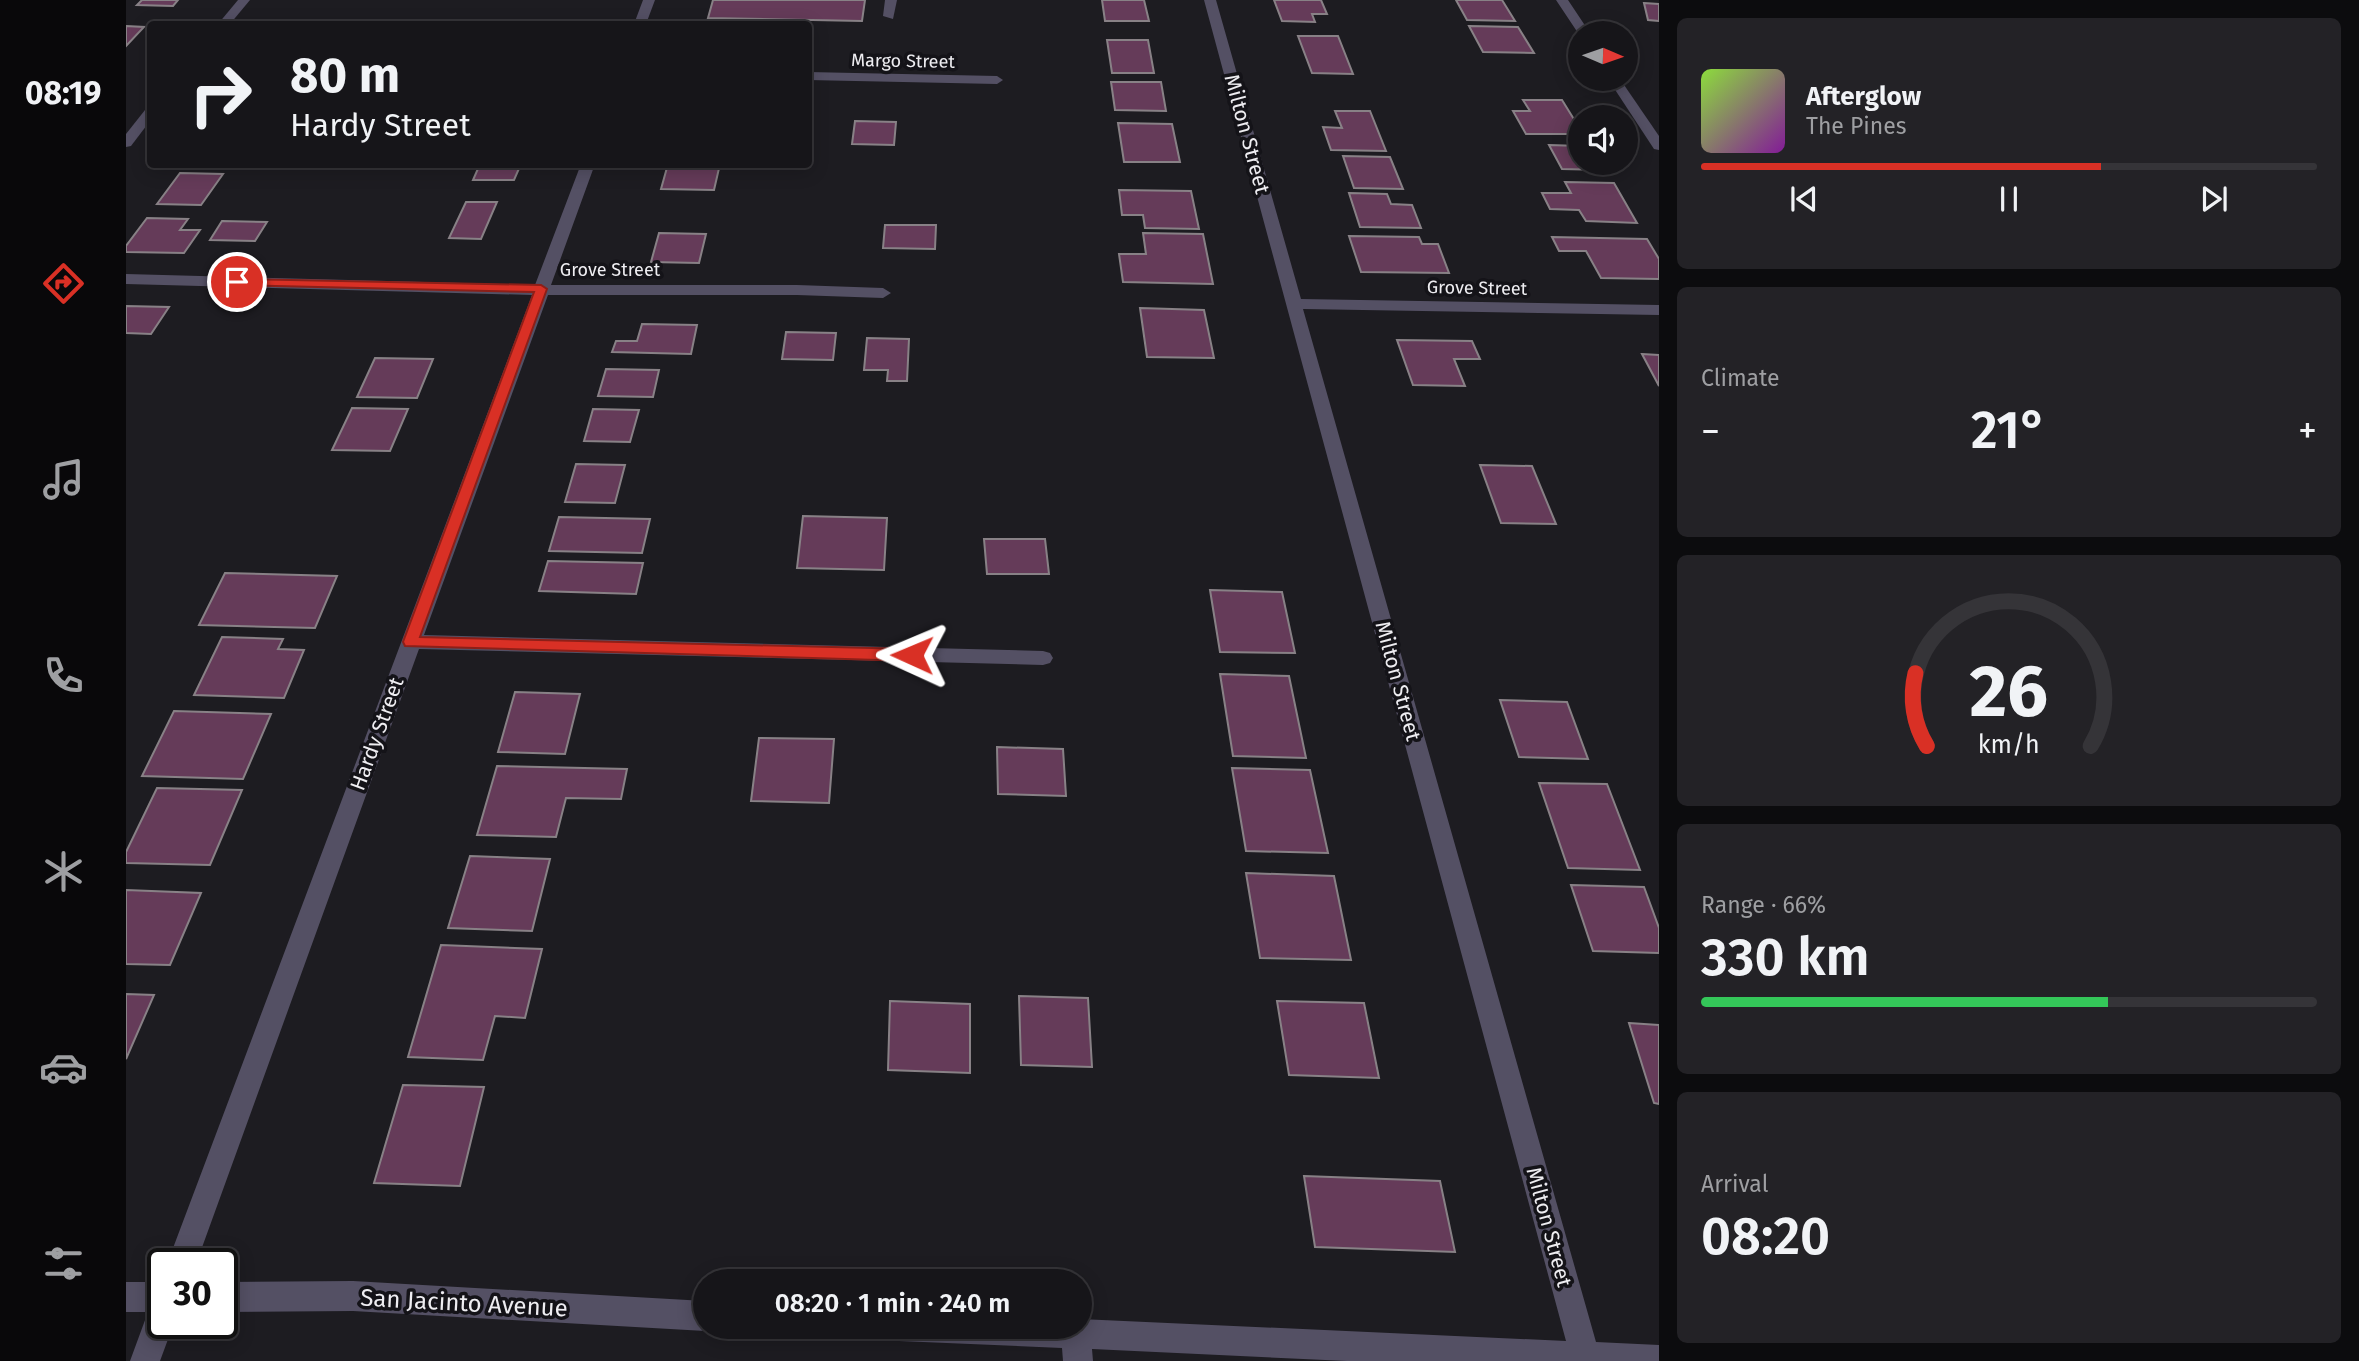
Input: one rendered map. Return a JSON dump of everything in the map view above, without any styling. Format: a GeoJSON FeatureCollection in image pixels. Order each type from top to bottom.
{"type":"FeatureCollection","features":[{"type":"Feature","properties":{"kind":"street"},"geometry":{"type":"LineString","coordinates":[[226,21],[244,0]]}},
{"type":"Feature","properties":{"kind":"street"},"geometry":{"type":"LineString","coordinates":[[641,21],[649,0]]}},
{"type":"Feature","properties":{"kind":"street"},"geometry":{"type":"LineString","coordinates":[[889,16],[891,0]]}},
{"type":"Feature","properties":{"kind":"street","name":"Milton Street"},"geometry":{"type":"LineString","coordinates":[[1210,0],[1586,1359]]}},
{"type":"Feature","properties":{"kind":"street"},"geometry":{"type":"LineString","coordinates":[[1562,0],[1576,21]]}},
{"type":"Feature","properties":{"kind":"street","name":"Margo Street"},"geometry":{"type":"LineString","coordinates":[[812,76],[997,80]]}},
{"type":"Feature","properties":{"kind":"street"},"geometry":{"type":"LineString","coordinates":[[1622,91],[1659,146]]}},
{"type":"Feature","properties":{"kind":"street"},"geometry":{"type":"LineString","coordinates":[[126,143],[147,117]]}},
{"type":"Feature","properties":{"kind":"street","name":"Hardy Street"},"geometry":{"type":"LineString","coordinates":[[187,1248],[586,168]]}},
{"type":"Feature","properties":{"kind":"street","name":"Grove Street"},"geometry":{"type":"LineString","coordinates":[[126,279],[485,290],[883,293]]}},
{"type":"Feature","properties":{"kind":"street","name":"Grove Street"},"geometry":{"type":"LineString","coordinates":[[1294,304],[1659,310]]}},
{"type":"Feature","properties":{"kind":"street"},"geometry":{"type":"LineString","coordinates":[[411,642],[1043,658]]}},
{"type":"Feature","properties":{"kind":"street","name":"San Jacinto Avenue"},"geometry":{"type":"LineString","coordinates":[[238,1297],[353,1296],[693,1315]]}},
{"type":"Feature","properties":{"kind":"street"},"geometry":{"type":"LineString","coordinates":[[126,1297],[147,1297]]}},
{"type":"Feature","properties":{"kind":"street"},"geometry":{"type":"LineString","coordinates":[[145,1361],[153,1339]]}},
{"type":"Feature","properties":{"kind":"street"},"geometry":{"type":"LineString","coordinates":[[1000,1339],[1077,1349],[1659,1360]]}},
{"type":"Feature","properties":{"kind":"building"},"geometry":{"type":"Polygon","coordinates":[[[142,0],[178,0],[173,6],[137,5],[142,0]]]}},
{"type":"Feature","properties":{"kind":"building"},"geometry":{"type":"Polygon","coordinates":[[[713,0],[865,0],[862,21],[708,18],[713,0]]]}},
{"type":"Feature","properties":{"kind":"building"},"geometry":{"type":"Polygon","coordinates":[[[1102,0],[1144,0],[1149,21],[1105,21],[1102,0]]]}},
{"type":"Feature","properties":{"kind":"building"},"geometry":{"type":"Polygon","coordinates":[[[1274,0],[1321,0],[1327,14],[1312,14],[1315,22],[1282,21],[1274,0]]]}},
{"type":"Feature","properties":{"kind":"building"},"geometry":{"type":"Polygon","coordinates":[[[1456,0],[1502,0],[1515,21],[1467,20],[1456,0]]]}},
{"type":"Feature","properties":{"kind":"building"},"geometry":{"type":"Polygon","coordinates":[[[1644,3],[1659,4],[1659,21],[1648,20],[1644,3]]]}},
{"type":"Feature","properties":{"kind":"building"},"geometry":{"type":"Polygon","coordinates":[[[126,26],[144,27],[126,46],[126,26]]]}},
{"type":"Feature","properties":{"kind":"building"},"geometry":{"type":"Polygon","coordinates":[[[1469,26],[1518,27],[1534,53],[1483,52],[1469,26]]]}},
{"type":"Feature","properties":{"kind":"building"},"geometry":{"type":"Polygon","coordinates":[[[1298,36],[1338,36],[1353,74],[1312,73],[1298,36]]]}},
{"type":"Feature","properties":{"kind":"building"},"geometry":{"type":"Polygon","coordinates":[[[1107,40],[1148,40],[1154,73],[1112,73],[1107,40]]]}},
{"type":"Feature","properties":{"kind":"building"},"geometry":{"type":"Polygon","coordinates":[[[1111,82],[1161,82],[1166,111],[1115,110],[1111,82]]]}},
{"type":"Feature","properties":{"kind":"building"},"geometry":{"type":"Polygon","coordinates":[[[1523,100],[1562,100],[1568,110],[1568,134],[1526,134],[1513,111],[1530,111],[1523,100]]]}},
{"type":"Feature","properties":{"kind":"building"},"geometry":{"type":"Polygon","coordinates":[[[1335,111],[1370,111],[1386,151],[1331,150],[1323,127],[1342,128],[1335,111]]]}},
{"type":"Feature","properties":{"kind":"building"},"geometry":{"type":"Polygon","coordinates":[[[855,121],[896,122],[894,145],[852,144],[855,121]]]}},
{"type":"Feature","properties":{"kind":"building"},"geometry":{"type":"Polygon","coordinates":[[[1118,123],[1172,124],[1180,162],[1124,162],[1118,123]]]}},
{"type":"Feature","properties":{"kind":"building"},"geometry":{"type":"Polygon","coordinates":[[[1549,145],[1568,146],[1568,169],[1562,169],[1549,145]]]}},
{"type":"Feature","properties":{"kind":"building"},"geometry":{"type":"Polygon","coordinates":[[[1343,156],[1390,157],[1403,189],[1354,188],[1343,156]]]}},
{"type":"Feature","properties":{"kind":"building"},"geometry":{"type":"Polygon","coordinates":[[[478,168],[519,168],[514,180],[473,180],[478,168]]]}},
{"type":"Feature","properties":{"kind":"building"},"geometry":{"type":"Polygon","coordinates":[[[667,168],[719,168],[714,190],[661,189],[667,168]]]}},
{"type":"Feature","properties":{"kind":"building"},"geometry":{"type":"Polygon","coordinates":[[[180,173],[223,174],[201,205],[157,204],[180,173]]]}},
{"type":"Feature","properties":{"kind":"building"},"geometry":{"type":"Polygon","coordinates":[[[1565,182],[1614,183],[1637,223],[1586,221],[1579,210],[1550,209],[1542,193],[1571,193],[1565,182]]]}},
{"type":"Feature","properties":{"kind":"building"},"geometry":{"type":"Polygon","coordinates":[[[1119,190],[1191,191],[1199,229],[1145,228],[1143,215],[1122,215],[1119,190]]]}},
{"type":"Feature","properties":{"kind":"building"},"geometry":{"type":"Polygon","coordinates":[[[1349,193],[1387,194],[1391,204],[1412,205],[1421,228],[1360,227],[1349,193]]]}},
{"type":"Feature","properties":{"kind":"building"},"geometry":{"type":"Polygon","coordinates":[[[466,202],[497,202],[481,239],[449,238],[466,202]]]}},
{"type":"Feature","properties":{"kind":"building"},"geometry":{"type":"Polygon","coordinates":[[[147,218],[188,219],[180,230],[200,230],[184,253],[126,252],[126,246],[147,218]]]}},
{"type":"Feature","properties":{"kind":"building"},"geometry":{"type":"Polygon","coordinates":[[[222,221],[267,222],[255,241],[210,240],[222,221]]]}},
{"type":"Feature","properties":{"kind":"building"},"geometry":{"type":"Polygon","coordinates":[[[885,225],[936,225],[935,249],[883,248],[885,225]]]}},
{"type":"Feature","properties":{"kind":"building"},"geometry":{"type":"Polygon","coordinates":[[[659,233],[706,234],[699,263],[651,262],[659,233]]]}},
{"type":"Feature","properties":{"kind":"building"},"geometry":{"type":"Polygon","coordinates":[[[1143,233],[1203,234],[1213,284],[1123,282],[1119,254],[1146,254],[1143,233]]]}},
{"type":"Feature","properties":{"kind":"building"},"geometry":{"type":"Polygon","coordinates":[[[1349,236],[1419,237],[1422,244],[1438,244],[1449,273],[1361,272],[1349,236]]]}},
{"type":"Feature","properties":{"kind":"building"},"geometry":{"type":"Polygon","coordinates":[[[1552,237],[1647,239],[1659,259],[1659,279],[1601,278],[1586,251],[1559,251],[1552,237]]]}},
{"type":"Feature","properties":{"kind":"building"},"geometry":{"type":"Polygon","coordinates":[[[126,306],[169,307],[151,334],[126,333],[126,306]]]}},
{"type":"Feature","properties":{"kind":"building"},"geometry":{"type":"Polygon","coordinates":[[[1140,308],[1204,310],[1214,358],[1147,357],[1140,308]]]}},
{"type":"Feature","properties":{"kind":"building"},"geometry":{"type":"Polygon","coordinates":[[[642,324],[697,325],[691,354],[612,352],[616,341],[637,341],[642,324]]]}},
{"type":"Feature","properties":{"kind":"building"},"geometry":{"type":"Polygon","coordinates":[[[786,332],[836,333],[833,360],[782,359],[786,332]]]}},
{"type":"Feature","properties":{"kind":"building"},"geometry":{"type":"Polygon","coordinates":[[[867,338],[909,339],[907,381],[887,381],[888,370],[864,370],[867,338]]]}},
{"type":"Feature","properties":{"kind":"building"},"geometry":{"type":"Polygon","coordinates":[[[1397,340],[1472,341],[1480,359],[1454,359],[1465,386],[1413,385],[1397,340]]]}},
{"type":"Feature","properties":{"kind":"building"},"geometry":{"type":"Polygon","coordinates":[[[1642,354],[1659,355],[1659,386],[1642,354]]]}},
{"type":"Feature","properties":{"kind":"building"},"geometry":{"type":"Polygon","coordinates":[[[375,358],[433,359],[417,398],[357,397],[375,358]]]}},
{"type":"Feature","properties":{"kind":"building"},"geometry":{"type":"Polygon","coordinates":[[[606,369],[659,370],[653,397],[598,396],[606,369]]]}},
{"type":"Feature","properties":{"kind":"building"},"geometry":{"type":"Polygon","coordinates":[[[352,408],[408,409],[390,451],[332,450],[352,408]]]}},
{"type":"Feature","properties":{"kind":"building"},"geometry":{"type":"Polygon","coordinates":[[[593,409],[639,410],[630,442],[584,441],[593,409]]]}},
{"type":"Feature","properties":{"kind":"building"},"geometry":{"type":"Polygon","coordinates":[[[576,464],[625,465],[615,503],[565,502],[576,464]]]}},
{"type":"Feature","properties":{"kind":"building"},"geometry":{"type":"Polygon","coordinates":[[[1480,465],[1532,466],[1556,524],[1501,523],[1480,465]]]}},
{"type":"Feature","properties":{"kind":"building"},"geometry":{"type":"Polygon","coordinates":[[[803,516],[887,518],[884,570],[797,568],[803,516]]]}},
{"type":"Feature","properties":{"kind":"building"},"geometry":{"type":"Polygon","coordinates":[[[559,517],[650,519],[642,553],[549,551],[559,517]]]}},
{"type":"Feature","properties":{"kind":"building"},"geometry":{"type":"Polygon","coordinates":[[[984,539],[1045,539],[1049,574],[987,574],[984,539]]]}},
{"type":"Feature","properties":{"kind":"building"},"geometry":{"type":"Polygon","coordinates":[[[548,561],[643,563],[636,594],[539,591],[548,561]]]}},
{"type":"Feature","properties":{"kind":"building"},"geometry":{"type":"Polygon","coordinates":[[[225,573],[337,576],[315,628],[199,625],[225,573]]]}},
{"type":"Feature","properties":{"kind":"building"},"geometry":{"type":"Polygon","coordinates":[[[1210,590],[1282,592],[1295,653],[1220,652],[1210,590]]]}},
{"type":"Feature","properties":{"kind":"building"},"geometry":{"type":"Polygon","coordinates":[[[222,637],[283,639],[278,649],[304,650],[284,698],[194,695],[222,637]]]}},
{"type":"Feature","properties":{"kind":"building"},"geometry":{"type":"Polygon","coordinates":[[[1220,674],[1289,676],[1306,758],[1233,756],[1220,674]]]}},
{"type":"Feature","properties":{"kind":"building"},"geometry":{"type":"Polygon","coordinates":[[[515,692],[580,694],[565,754],[498,752],[515,692]]]}},
{"type":"Feature","properties":{"kind":"building"},"geometry":{"type":"Polygon","coordinates":[[[1500,700],[1567,702],[1588,759],[1519,757],[1500,700]]]}},
{"type":"Feature","properties":{"kind":"building"},"geometry":{"type":"Polygon","coordinates":[[[174,711],[271,714],[243,779],[142,776],[174,711]]]}},
{"type":"Feature","properties":{"kind":"building"},"geometry":{"type":"Polygon","coordinates":[[[759,738],[834,739],[829,803],[751,801],[759,738]]]}},
{"type":"Feature","properties":{"kind":"building"},"geometry":{"type":"Polygon","coordinates":[[[997,747],[1063,749],[1066,796],[998,794],[997,747]]]}},
{"type":"Feature","properties":{"kind":"building"},"geometry":{"type":"Polygon","coordinates":[[[497,766],[627,769],[621,799],[566,798],[556,837],[477,835],[497,766]]]}},
{"type":"Feature","properties":{"kind":"building"},"geometry":{"type":"Polygon","coordinates":[[[1232,768],[1310,770],[1328,853],[1246,851],[1232,768]]]}},
{"type":"Feature","properties":{"kind":"building"},"geometry":{"type":"Polygon","coordinates":[[[1539,783],[1607,784],[1640,870],[1568,868],[1539,783]]]}},
{"type":"Feature","properties":{"kind":"building"},"geometry":{"type":"Polygon","coordinates":[[[157,788],[242,790],[210,865],[126,863],[126,852],[157,788]]]}},
{"type":"Feature","properties":{"kind":"building"},"geometry":{"type":"Polygon","coordinates":[[[470,856],[550,859],[532,931],[448,928],[470,856]]]}},
{"type":"Feature","properties":{"kind":"building"},"geometry":{"type":"Polygon","coordinates":[[[1246,873],[1334,876],[1351,960],[1260,958],[1246,873]]]}},
{"type":"Feature","properties":{"kind":"building"},"geometry":{"type":"Polygon","coordinates":[[[1571,885],[1644,887],[1659,928],[1659,953],[1593,951],[1571,885]]]}},
{"type":"Feature","properties":{"kind":"building"},"geometry":{"type":"Polygon","coordinates":[[[126,890],[201,893],[170,965],[126,964],[126,890]]]}},
{"type":"Feature","properties":{"kind":"building"},"geometry":{"type":"Polygon","coordinates":[[[441,945],[542,949],[525,1018],[495,1016],[483,1060],[408,1057],[441,945]]]}},
{"type":"Feature","properties":{"kind":"building"},"geometry":{"type":"Polygon","coordinates":[[[126,994],[154,995],[126,1059],[126,994]]]}},
{"type":"Feature","properties":{"kind":"building"},"geometry":{"type":"Polygon","coordinates":[[[1019,996],[1088,998],[1092,1067],[1021,1065],[1019,996]]]}},
{"type":"Feature","properties":{"kind":"building"},"geometry":{"type":"Polygon","coordinates":[[[890,1001],[970,1004],[970,1073],[888,1070],[890,1001]]]}},
{"type":"Feature","properties":{"kind":"building"},"geometry":{"type":"Polygon","coordinates":[[[1277,1001],[1364,1003],[1379,1078],[1289,1075],[1277,1001]]]}},
{"type":"Feature","properties":{"kind":"building"},"geometry":{"type":"Polygon","coordinates":[[[1629,1023],[1659,1025],[1659,1104],[1654,1103],[1629,1023]]]}},
{"type":"Feature","properties":{"kind":"building"},"geometry":{"type":"Polygon","coordinates":[[[403,1085],[484,1087],[460,1186],[374,1183],[403,1085]]]}},
{"type":"Feature","properties":{"kind":"building"},"geometry":{"type":"Polygon","coordinates":[[[1304,1176],[1440,1181],[1455,1252],[1315,1247],[1304,1176]]]}},
{"type":"Feature","properties":{"kind":"route"},"geometry":{"type":"LineString","coordinates":[[237,282],[485,290],[541,289],[411,642],[912,655]]}}]}
